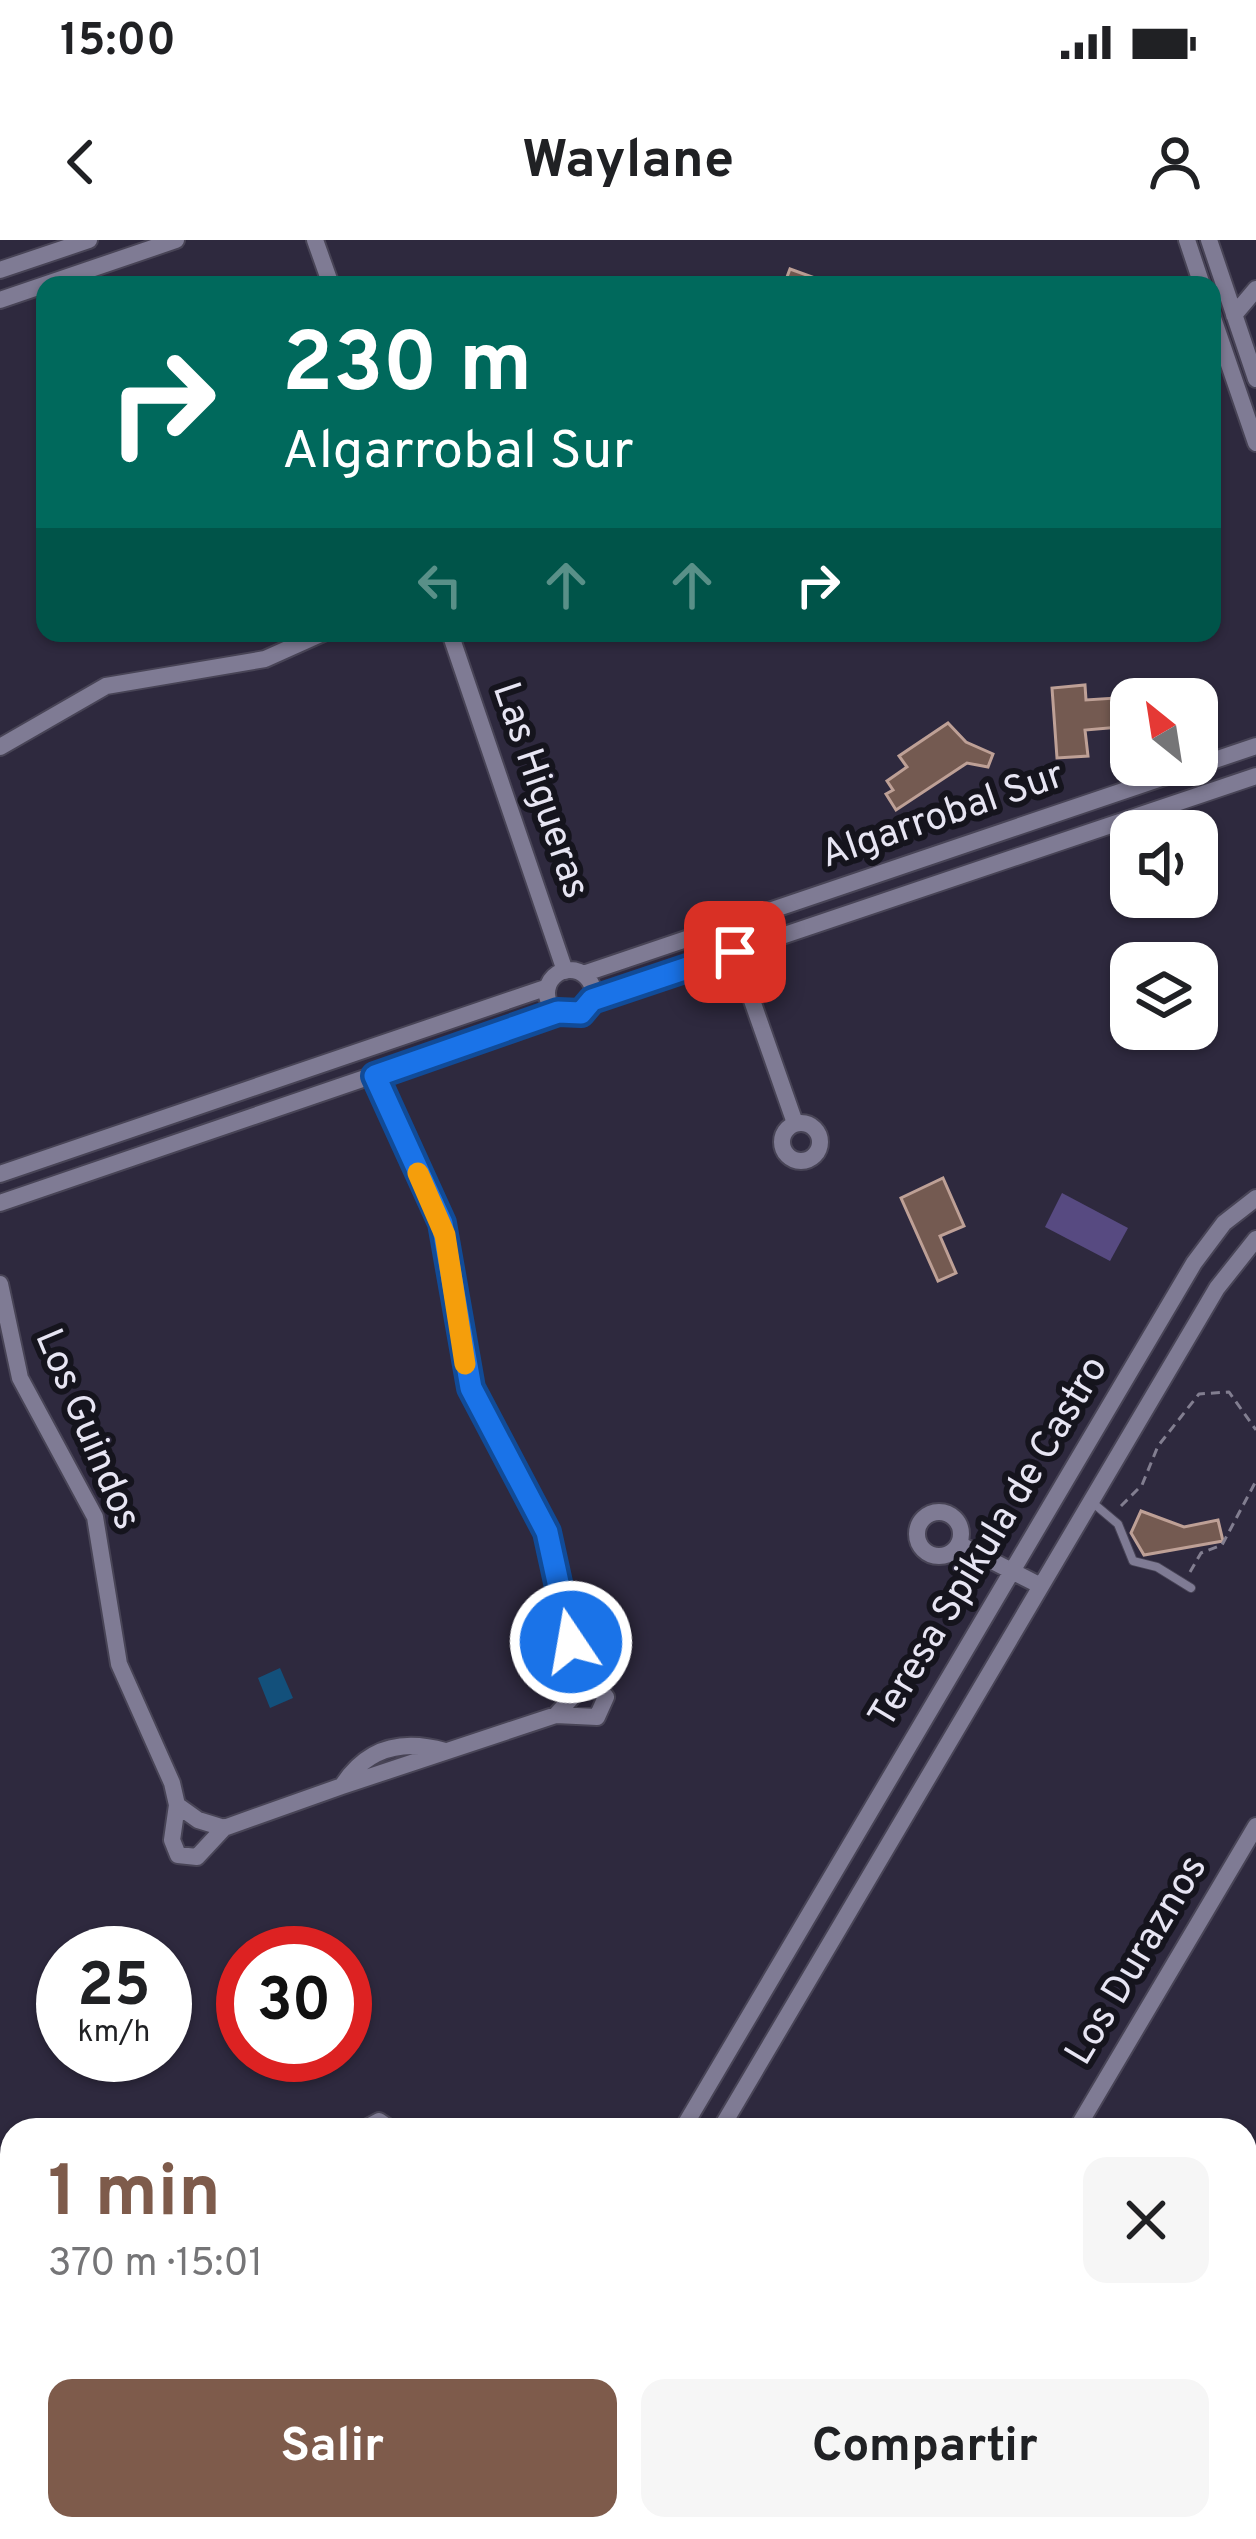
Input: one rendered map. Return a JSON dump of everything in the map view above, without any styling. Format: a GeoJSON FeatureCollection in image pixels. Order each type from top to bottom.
{"type":"FeatureCollection","features":[{"type":"Feature","properties":{"kind":"street"},"geometry":{"type":"LineString","coordinates":[[0,270],[89,240]]}},
{"type":"Feature","properties":{"kind":"street"},"geometry":{"type":"LineString","coordinates":[[70,276],[176,240]]}},
{"type":"Feature","properties":{"kind":"street"},"geometry":{"type":"LineString","coordinates":[[315,240],[328,276]]}},
{"type":"Feature","properties":{"kind":"street"},"geometry":{"type":"LineString","coordinates":[[1187,240],[1199,276]]}},
{"type":"Feature","properties":{"kind":"street"},"geometry":{"type":"LineString","coordinates":[[1209,240],[1256,379]]}},
{"type":"Feature","properties":{"kind":"street"},"geometry":{"type":"LineString","coordinates":[[0,300],[36,288]]}},
{"type":"Feature","properties":{"kind":"street"},"geometry":{"type":"LineString","coordinates":[[1234,315],[1256,289]]}},
{"type":"Feature","properties":{"kind":"street"},"geometry":{"type":"LineString","coordinates":[[1221,318],[1234,315],[1256,322]]}},
{"type":"Feature","properties":{"kind":"street"},"geometry":{"type":"LineString","coordinates":[[1221,343],[1256,443]]}},
{"type":"Feature","properties":{"kind":"street"},"geometry":{"type":"LineString","coordinates":[[0,747],[106,686],[265,659],[303,642]]}},
{"type":"Feature","properties":{"kind":"street","name":"Las Higueras"},"geometry":{"type":"LineString","coordinates":[[453,642],[574,972]]}},
{"type":"Feature","properties":{"kind":"street","name":"Algarrobal Sur"},"geometry":{"type":"LineString","coordinates":[[574,972],[1256,746]]}},
{"type":"Feature","properties":{"kind":"street","name":"Algarrobal Sur"},"geometry":{"type":"LineString","coordinates":[[592,1000],[1256,776]]}},
{"type":"Feature","properties":{"kind":"street"},"geometry":{"type":"LineString","coordinates":[[735,952],[795,1124]]}},
{"type":"Feature","properties":{"kind":"street"},"geometry":{"type":"LineString","coordinates":[[0,1174],[548,987],[574,972],[593,988],[592,1000],[581,1013],[558,1012],[0,1203]]}},
{"type":"Feature","properties":{"kind":"street"},"geometry":{"type":"LineString","coordinates":[[548,987],[549,1001],[558,1012]]}},
{"type":"Feature","properties":{"kind":"street","name":"Los Guindos"},"geometry":{"type":"LineString","coordinates":[[0,1285],[20,1378],[94,1516],[119,1664],[164,1759],[176,1805],[172,1840],[183,1857],[197,1857],[224,1828],[342,1786],[361,1763],[388,1748],[412,1744],[445,1751],[556,1715],[592,1718],[604,1710],[604,1690],[581,1671],[547,1532],[471,1388],[442,1223],[375,1076]]}},
{"type":"Feature","properties":{"kind":"street","name":"Teresa Spikula de Castro"},"geometry":{"type":"LineString","coordinates":[[689,2118],[1194,1263],[1224,1223],[1256,1198]]}},
{"type":"Feature","properties":{"kind":"street","name":"Teresa Spikula de Castro"},"geometry":{"type":"LineString","coordinates":[[727,2118],[1228,1270],[1256,1239]]}},
{"type":"Feature","properties":{"kind":"street"},"geometry":{"type":"LineString","coordinates":[[958,1544],[1041,1586]]}},
{"type":"Feature","properties":{"kind":"street"},"geometry":{"type":"LineString","coordinates":[[556,1715],[574,1695],[581,1671]]}},
{"type":"Feature","properties":{"kind":"street"},"geometry":{"type":"LineString","coordinates":[[176,1805],[198,1820],[224,1828]]}},
{"type":"Feature","properties":{"kind":"street","name":"Los Duraznos"},"geometry":{"type":"LineString","coordinates":[[1083,2118],[1256,1826]]}},
{"type":"Feature","properties":{"kind":"street"},"geometry":{"type":"LineString","coordinates":[[797,1936],[824,1953]]}},
{"type":"Feature","properties":{"kind":"lane"},"geometry":{"type":"LineString","coordinates":[[1091,1502],[1114,1518],[1133,1561],[1187,1586]]}},
{"type":"Feature","properties":{"kind":"path"},"geometry":{"type":"LineString","coordinates":[[1114,1518],[1126,1497],[1142,1485],[1158,1446],[1189,1400],[1209,1391],[1229,1392],[1256,1430]]}},
{"type":"Feature","properties":{"kind":"path"},"geometry":{"type":"LineString","coordinates":[[1187,1586],[1201,1552],[1222,1545],[1256,1481]]}},
{"type":"Feature","properties":{"kind":"shaded area"},"geometry":{"type":"Polygon","coordinates":[[[1062,1193],[1128,1228],[1110,1261],[1045,1227],[1062,1193]]]}},
{"type":"Feature","properties":{"kind":"water"},"geometry":{"type":"Polygon","coordinates":[[[280,1668],[293,1698],[270,1708],[258,1678],[280,1668]]]}},
{"type":"Feature","properties":{"kind":"building"},"geometry":{"type":"Polygon","coordinates":[[[1085,685],[1086,700],[1110,698],[1110,728],[1085,730],[1088,756],[1057,758],[1052,688],[1085,685]]]}},
{"type":"Feature","properties":{"kind":"building"},"geometry":{"type":"Polygon","coordinates":[[[948,723],[966,742],[993,754],[988,767],[967,763],[896,810],[886,794],[893,790],[887,781],[907,767],[899,756],[948,723]]]}},
{"type":"Feature","properties":{"kind":"building"},"geometry":{"type":"Polygon","coordinates":[[[943,1178],[964,1226],[940,1236],[956,1273],[938,1281],[901,1198],[943,1178]]]}},
{"type":"Feature","properties":{"kind":"building"},"geometry":{"type":"Polygon","coordinates":[[[1141,1511],[1184,1527],[1218,1520],[1223,1541],[1144,1555],[1131,1533],[1141,1511]]]}},
{"type":"Feature","properties":{"kind":"slow traffic"},"geometry":{"type":"LineString","coordinates":[[418,1173],[445,1235],[465,1364]]}},
{"type":"Feature","properties":{"kind":"route"},"geometry":{"type":"LineString","coordinates":[[571,1642],[547,1532],[471,1388],[442,1223],[375,1076],[558,1012],[581,1013],[592,1000],[735,952]]}}]}
